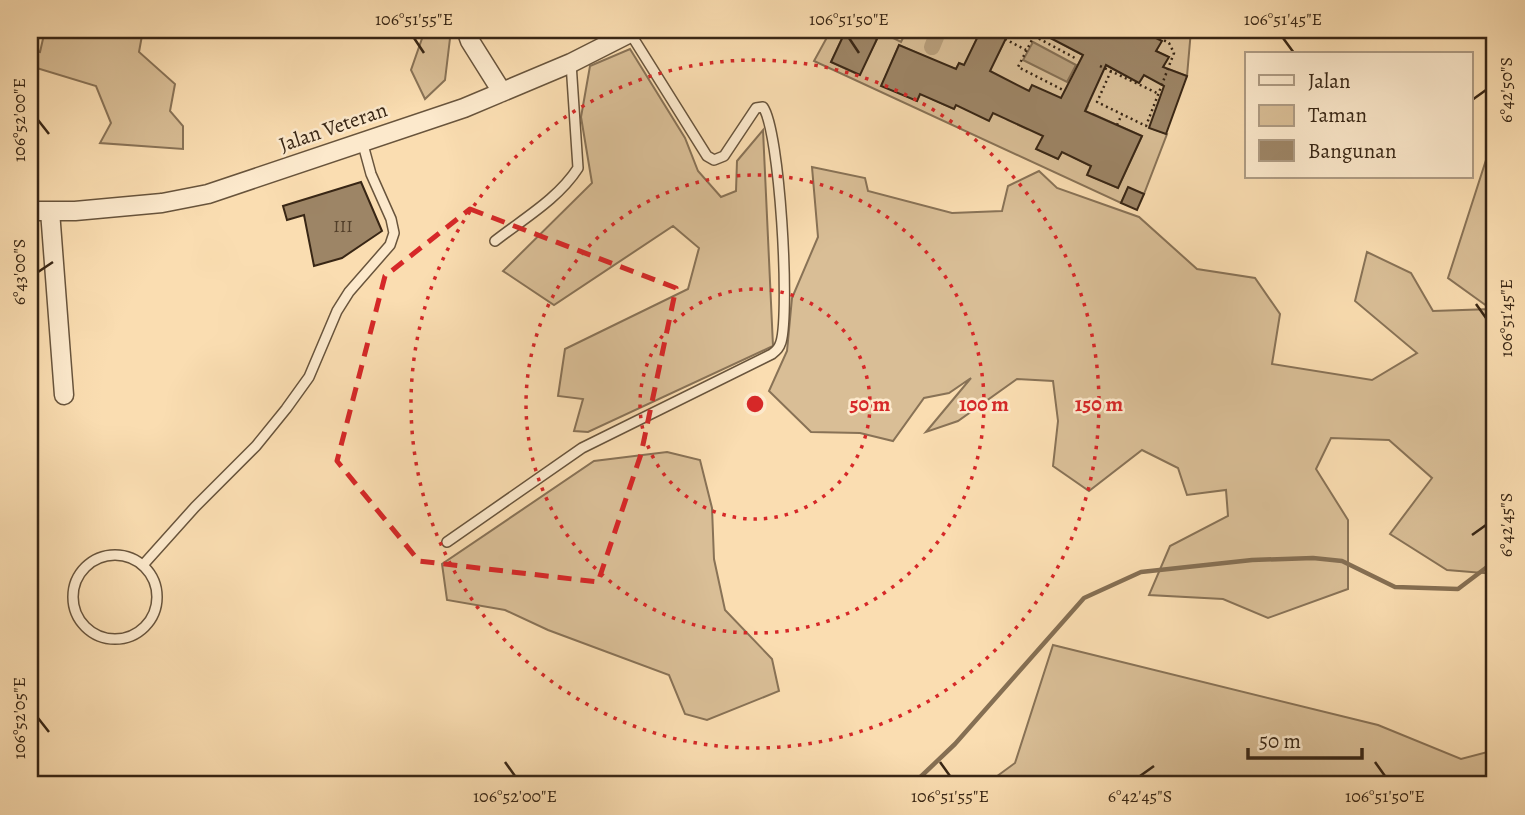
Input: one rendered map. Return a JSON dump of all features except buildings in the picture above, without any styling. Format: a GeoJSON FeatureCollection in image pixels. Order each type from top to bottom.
{"type":"FeatureCollection","features":[{"type":"Feature","properties":{"kind":"street"},"geometry":{"type":"LineString","coordinates":[[466,30],[502,92]]}},
{"type":"Feature","properties":{"kind":"street","name":"Jalan Veteran"},"geometry":{"type":"LineString","coordinates":[[30,211],[75,211],[162,203],[208,194],[464,108],[571,63],[633,31]]}},
{"type":"Feature","properties":{"kind":"street"},"geometry":{"type":"LineString","coordinates":[[50,211],[64,395]]}},
{"type":"Feature","properties":{"kind":"lane"},"geometry":{"type":"LineString","coordinates":[[447,542],[582,448],[772,354],[778,349],[782,339],[785,276],[775,145],[768,114],[763,107],[755,108],[724,156],[714,160],[708,156],[633,31]]}},
{"type":"Feature","properties":{"kind":"lane"},"geometry":{"type":"LineString","coordinates":[[495,241],[555,195],[570,181],[578,168],[571,63]]}},
{"type":"Feature","properties":{"kind":"lane"},"geometry":{"type":"LineString","coordinates":[[142,565],[202,499],[256,446],[286,410],[309,377],[337,312],[349,292],[390,245],[394,233],[391,219],[371,174],[362,141]]}},
{"type":"Feature","properties":{"kind":"lane"},"geometry":{"type":"LineString","coordinates":[[117,555],[142,565],[151,576],[157,602],[145,627],[134,635],[120,639],[94,634],[83,625],[76,613],[74,593],[80,573],[90,563],[117,555]]}},
{"type":"Feature","properties":{"kind":"path"},"geometry":{"type":"LineString","coordinates":[[1034,30],[1034,36],[1017,67],[1065,91]]}},
{"type":"Feature","properties":{"kind":"path"},"geometry":{"type":"LineString","coordinates":[[1111,71],[1097,102],[1146,126],[1174,53],[1169,43],[1145,30]]}},
{"type":"Feature","properties":{"kind":"path"},"geometry":{"type":"LineString","coordinates":[[1034,36],[1075,58]]}},
{"type":"Feature","properties":{"kind":"path"},"geometry":{"type":"LineString","coordinates":[[1005,39],[1026,50]]}},
{"type":"Feature","properties":{"kind":"path"},"geometry":{"type":"LineString","coordinates":[[1100,66],[1157,93]]}},
{"type":"Feature","properties":{"kind":"path"},"geometry":{"type":"LineString","coordinates":[[1117,125],[1122,114]]}},
{"type":"Feature","properties":{"kind":"highlighted area"},"geometry":{"type":"Polygon","coordinates":[[[470,209],[676,288],[641,454],[598,582],[419,561],[337,461],[385,276],[470,209]]]}},
{"type":"Feature","properties":{"kind":"green space"},"geometry":{"type":"Polygon","coordinates":[[[45,30],[143,30],[139,52],[175,84],[170,111],[183,126],[183,149],[100,143],[111,123],[96,86],[30,66],[30,50],[40,52],[45,30]]]}},
{"type":"Feature","properties":{"kind":"green space"},"geometry":{"type":"Polygon","coordinates":[[[425,30],[451,30],[445,80],[425,99],[411,70],[425,30]]]}},
{"type":"Feature","properties":{"kind":"green space"},"geometry":{"type":"Polygon","coordinates":[[[831,30],[846,30],[831,62],[859,75],[877,39],[858,30],[877,30],[901,42],[907,30],[981,30],[972,49],[995,60],[1010,30],[1047,30],[1044,34],[1083,55],[1037,149],[1058,159],[1071,135],[1081,140],[1073,157],[1091,166],[1088,175],[1118,188],[1142,136],[1093,114],[1081,120],[1088,106],[1081,103],[1102,63],[1139,83],[1144,75],[1156,81],[1168,57],[1156,51],[1161,41],[1140,30],[1191,30],[1187,76],[1171,70],[1150,128],[1167,134],[1144,194],[1128,188],[1121,203],[814,61],[831,30]],[[899,45],[882,85],[917,101],[935,61],[899,45]],[[959,63],[956,69],[948,66],[932,99],[954,109],[973,69],[959,63]],[[1029,91],[1008,120],[1027,129],[1043,98],[1029,91]]]}},
{"type":"Feature","properties":{"kind":"green space"},"geometry":{"type":"Polygon","coordinates":[[[630,49],[685,138],[698,171],[721,197],[736,191],[737,161],[763,130],[773,346],[588,432],[574,431],[583,399],[558,396],[565,349],[688,289],[699,248],[673,226],[554,305],[503,271],[592,183],[581,117],[590,66],[630,49]]]}},
{"type":"Feature","properties":{"kind":"green space"},"geometry":{"type":"Polygon","coordinates":[[[1495,132],[1495,574],[1447,570],[1390,534],[1432,478],[1389,440],[1331,438],[1316,469],[1348,520],[1348,589],[1268,618],[1223,599],[1149,595],[1170,546],[1228,516],[1226,490],[1187,495],[1178,468],[1142,450],[1089,491],[1053,466],[1058,421],[1053,381],[1017,379],[958,421],[926,432],[971,378],[949,393],[924,398],[893,441],[860,433],[811,432],[769,391],[787,351],[792,298],[818,237],[812,167],[865,178],[868,191],[952,213],[1002,211],[1008,186],[1039,171],[1057,188],[1139,217],[1197,269],[1255,278],[1280,314],[1272,364],[1372,380],[1417,353],[1355,301],[1367,252],[1411,273],[1433,311],[1491,309],[1448,278],[1495,132]]]}},
{"type":"Feature","properties":{"kind":"green space"},"geometry":{"type":"Polygon","coordinates":[[[667,452],[700,460],[712,508],[714,559],[725,610],[772,659],[779,691],[707,720],[685,714],[669,675],[548,630],[505,610],[447,600],[442,564],[594,461],[667,452]]]}},
{"type":"Feature","properties":{"kind":"green space"},"geometry":{"type":"Polygon","coordinates":[[[1053,645],[1378,725],[1461,759],[1495,750],[1495,785],[985,785],[1015,763],[1053,645]]]}},
{"type":"Feature","properties":{"kind":"shaded area"},"geometry":{"type":"Polygon","coordinates":[[[1033,42],[1076,65],[1067,82],[1023,60],[1033,42]]]}},
{"type":"Feature","properties":{"kind":"waterway"},"geometry":{"type":"LineString","coordinates":[[932,47],[939,30]]}},
{"type":"Feature","properties":{"kind":"waterway"},"geometry":{"type":"LineString","coordinates":[[912,785],[955,744],[1084,598],[1141,572],[1252,560],[1313,558],[1342,561],[1395,587],[1458,589],[1495,561]]}}]}
